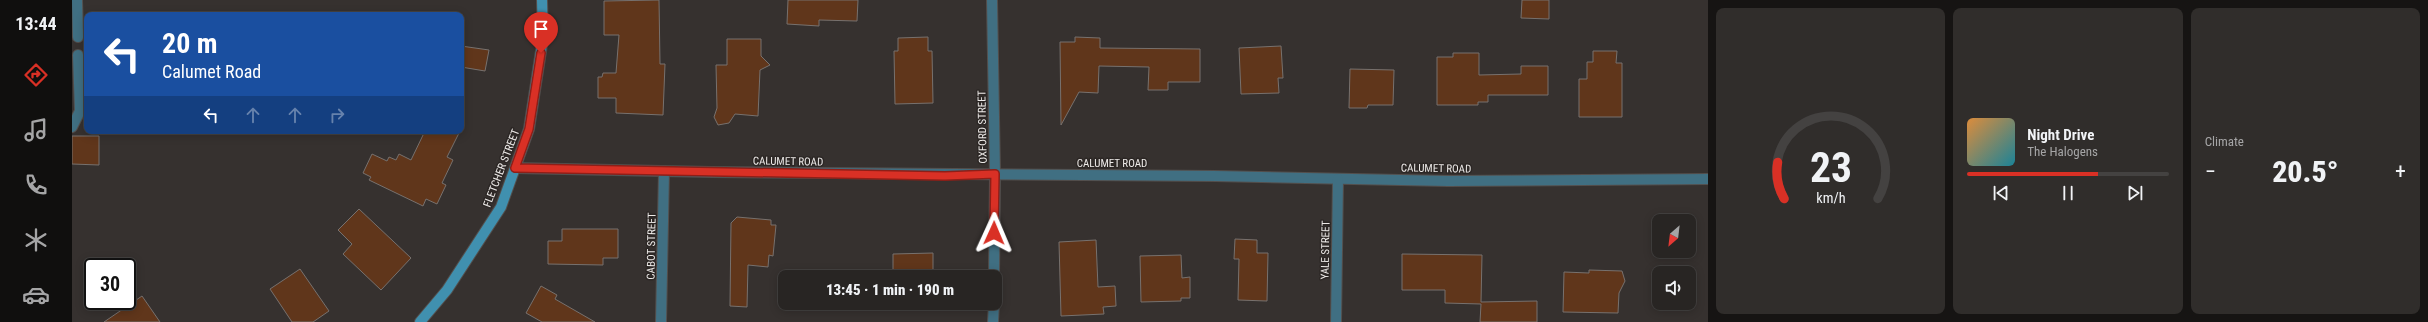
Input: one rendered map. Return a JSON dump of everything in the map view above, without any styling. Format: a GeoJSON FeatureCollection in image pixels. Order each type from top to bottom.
{"type":"FeatureCollection","features":[{"type":"Feature","properties":{"kind":"street"},"geometry":{"type":"LineString","coordinates":[[77,0],[78,37]]}},
{"type":"Feature","properties":{"kind":"street","name":"FLETCHER STREET"},"geometry":{"type":"LineString","coordinates":[[420,322],[447,290],[501,207],[529,129],[543,38],[542,0]]}},
{"type":"Feature","properties":{"kind":"street","name":"OXFORD STREET"},"geometry":{"type":"LineString","coordinates":[[992,0],[995,174],[994,270]]}},
{"type":"Feature","properties":{"kind":"street"},"geometry":{"type":"LineString","coordinates":[[72,127],[80,111],[78,56]]}},
{"type":"Feature","properties":{"kind":"street","name":"CALUMET ROAD"},"geometry":{"type":"LineString","coordinates":[[515,168],[945,176],[995,174],[1448,181],[1708,179]]}},
{"type":"Feature","properties":{"kind":"street","name":"CABOT STREET"},"geometry":{"type":"LineString","coordinates":[[661,322],[664,171]]}},
{"type":"Feature","properties":{"kind":"street","name":"YALE STREET"},"geometry":{"type":"LineString","coordinates":[[1336,322],[1338,179]]}},
{"type":"Feature","properties":{"kind":"street"},"geometry":{"type":"LineString","coordinates":[[993,322],[994,310]]}},
{"type":"Feature","properties":{"kind":"building"},"geometry":{"type":"Polygon","coordinates":[[[659,0],[660,64],[665,64],[663,115],[616,113],[616,98],[598,98],[598,77],[602,77],[603,73],[616,73],[619,35],[604,35],[604,1],[659,0]]]}},
{"type":"Feature","properties":{"kind":"building"},"geometry":{"type":"Polygon","coordinates":[[[788,0],[858,0],[857,21],[819,20],[819,26],[787,24],[788,0]]]}},
{"type":"Feature","properties":{"kind":"building"},"geometry":{"type":"Polygon","coordinates":[[[1522,0],[1549,0],[1549,19],[1521,18],[1522,0]]]}},
{"type":"Feature","properties":{"kind":"building"},"geometry":{"type":"Polygon","coordinates":[[[928,37],[928,51],[932,51],[933,103],[895,104],[894,51],[898,51],[898,38],[928,37]]]}},
{"type":"Feature","properties":{"kind":"building"},"geometry":{"type":"Polygon","coordinates":[[[1075,37],[1100,38],[1100,48],[1200,49],[1200,82],[1168,82],[1168,90],[1148,90],[1149,67],[1099,66],[1098,93],[1079,92],[1061,125],[1060,42],[1075,42],[1075,37]]]}},
{"type":"Feature","properties":{"kind":"building"},"geometry":{"type":"Polygon","coordinates":[[[727,39],[761,39],[761,56],[770,65],[760,70],[758,116],[735,114],[729,123],[718,125],[714,117],[717,108],[716,65],[727,65],[727,39]]]}},
{"type":"Feature","properties":{"kind":"building"},"geometry":{"type":"Polygon","coordinates":[[[464,46],[489,50],[485,71],[464,68],[464,46]]]}},
{"type":"Feature","properties":{"kind":"building"},"geometry":{"type":"Polygon","coordinates":[[[1281,46],[1283,78],[1278,78],[1279,93],[1241,94],[1239,48],[1281,46]]]}},
{"type":"Feature","properties":{"kind":"building"},"geometry":{"type":"Polygon","coordinates":[[[1593,51],[1617,51],[1616,63],[1622,63],[1622,117],[1579,117],[1579,79],[1587,79],[1587,62],[1593,62],[1593,51]]]}},
{"type":"Feature","properties":{"kind":"building"},"geometry":{"type":"Polygon","coordinates":[[[1453,53],[1479,53],[1479,75],[1521,74],[1521,66],[1548,66],[1548,95],[1488,95],[1488,102],[1478,102],[1478,105],[1437,105],[1437,57],[1453,57],[1453,53]]]}},
{"type":"Feature","properties":{"kind":"building"},"geometry":{"type":"Polygon","coordinates":[[[1350,69],[1394,70],[1393,105],[1368,105],[1367,108],[1349,108],[1350,69]]]}},
{"type":"Feature","properties":{"kind":"building"},"geometry":{"type":"Polygon","coordinates":[[[424,134],[458,134],[447,157],[453,160],[442,183],[446,185],[437,204],[426,199],[423,206],[369,180],[371,177],[363,173],[372,154],[387,161],[389,157],[396,160],[399,154],[411,160],[424,134]]]}},
{"type":"Feature","properties":{"kind":"building"},"geometry":{"type":"Polygon","coordinates":[[[72,136],[99,136],[99,165],[72,164],[72,136]]]}},
{"type":"Feature","properties":{"kind":"building"},"geometry":{"type":"Polygon","coordinates":[[[359,209],[411,258],[381,290],[343,254],[352,244],[338,230],[359,209]]]}},
{"type":"Feature","properties":{"kind":"building"},"geometry":{"type":"Polygon","coordinates":[[[737,217],[771,220],[771,225],[776,225],[773,256],[769,255],[768,267],[748,265],[747,307],[730,306],[731,223],[737,217]]]}},
{"type":"Feature","properties":{"kind":"building"},"geometry":{"type":"Polygon","coordinates":[[[562,229],[618,229],[618,258],[603,258],[603,265],[548,264],[548,241],[562,241],[562,229]]]}},
{"type":"Feature","properties":{"kind":"building"},"geometry":{"type":"Polygon","coordinates":[[[1235,239],[1257,240],[1257,253],[1268,253],[1267,301],[1238,300],[1239,259],[1234,259],[1235,239]]]}},
{"type":"Feature","properties":{"kind":"building"},"geometry":{"type":"Polygon","coordinates":[[[1096,240],[1098,287],[1115,286],[1116,306],[1103,307],[1104,314],[1061,316],[1059,242],[1096,240]]]}},
{"type":"Feature","properties":{"kind":"building"},"geometry":{"type":"Polygon","coordinates":[[[933,253],[933,270],[893,270],[893,254],[933,253]]]}},
{"type":"Feature","properties":{"kind":"building"},"geometry":{"type":"Polygon","coordinates":[[[1402,254],[1482,255],[1481,302],[1537,301],[1537,322],[1480,322],[1481,304],[1445,303],[1445,290],[1402,290],[1402,254]]]}},
{"type":"Feature","properties":{"kind":"building"},"geometry":{"type":"Polygon","coordinates":[[[1181,255],[1182,278],[1190,277],[1190,298],[1181,298],[1181,301],[1141,302],[1140,256],[1181,255]]]}},
{"type":"Feature","properties":{"kind":"building"},"geometry":{"type":"Polygon","coordinates":[[[300,269],[329,311],[313,322],[292,322],[270,289],[300,269]]]}},
{"type":"Feature","properties":{"kind":"building"},"geometry":{"type":"Polygon","coordinates":[[[1589,270],[1622,271],[1625,281],[1619,293],[1618,313],[1563,312],[1564,272],[1589,273],[1589,270]]]}},
{"type":"Feature","properties":{"kind":"building"},"geometry":{"type":"Polygon","coordinates":[[[541,286],[557,295],[555,299],[595,322],[542,322],[526,313],[541,286]]]}},
{"type":"Feature","properties":{"kind":"building"},"geometry":{"type":"Polygon","coordinates":[[[142,296],[160,322],[104,322],[122,310],[136,310],[136,300],[142,296]]]}},
{"type":"Feature","properties":{"kind":"route"},"geometry":{"type":"LineString","coordinates":[[541,53],[529,129],[515,168],[945,176],[995,174],[994,233]]}}]}
